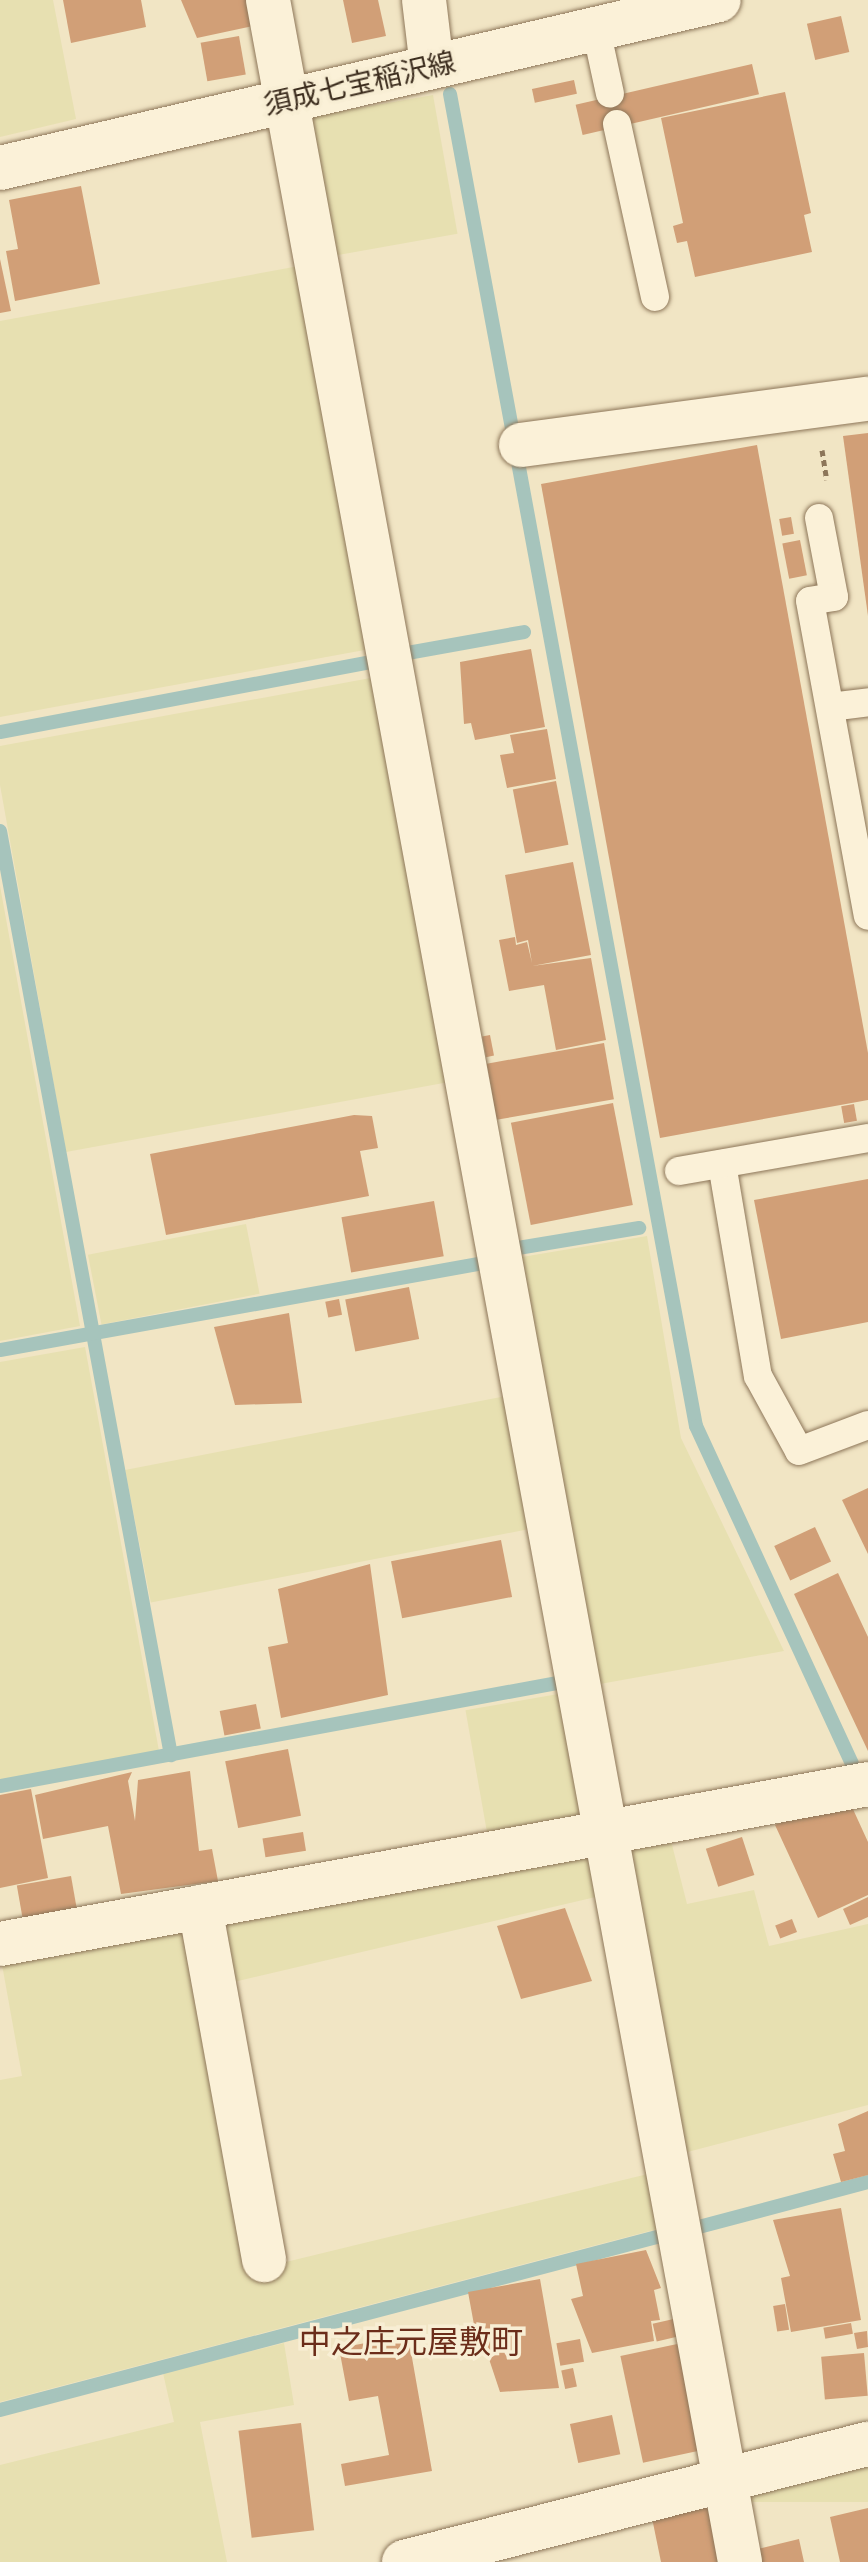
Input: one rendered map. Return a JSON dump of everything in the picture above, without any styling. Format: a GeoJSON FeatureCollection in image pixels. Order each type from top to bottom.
{"type":"FeatureCollection","features":[{"type":"Feature","properties":{"kind":"street"},"geometry":{"type":"LineString","coordinates":[[268,0],[740,2562]]}},
{"type":"Feature","properties":{"kind":"street"},"geometry":{"type":"LineString","coordinates":[[424,0],[432,67]]}},
{"type":"Feature","properties":{"kind":"street","name":"須成七宝稲沢線"},"geometry":{"type":"LineString","coordinates":[[0,168],[719,0]]}},
{"type":"Feature","properties":{"kind":"street"},"geometry":{"type":"LineString","coordinates":[[521,445],[868,399]]}},
{"type":"Feature","properties":{"kind":"street"},"geometry":{"type":"LineString","coordinates":[[0,1944],[868,1784]]}},
{"type":"Feature","properties":{"kind":"street"},"geometry":{"type":"LineString","coordinates":[[200,1907],[264,2260]]}},
{"type":"Feature","properties":{"kind":"street"},"geometry":{"type":"LineString","coordinates":[[404,2562],[868,2444]]}},
{"type":"Feature","properties":{"kind":"lane"},"geometry":{"type":"LineString","coordinates":[[596,29],[610,94]]}},
{"type":"Feature","properties":{"kind":"lane"},"geometry":{"type":"LineString","coordinates":[[617,124],[655,297]]}},
{"type":"Feature","properties":{"kind":"lane"},"geometry":{"type":"LineString","coordinates":[[819,518],[834,597],[810,601],[868,916]]}},
{"type":"Feature","properties":{"kind":"lane"},"geometry":{"type":"LineString","coordinates":[[830,707],[868,702]]}},
{"type":"Feature","properties":{"kind":"lane"},"geometry":{"type":"LineString","coordinates":[[679,1171],[868,1138]]}},
{"type":"Feature","properties":{"kind":"lane"},"geometry":{"type":"LineString","coordinates":[[722,1164],[758,1376],[799,1451],[868,1425]]}},
{"type":"Feature","properties":{"kind":"path"},"geometry":{"type":"LineString","coordinates":[[815,406],[830,501],[819,518]]}},
{"type":"Feature","properties":{"kind":"shaded area"},"geometry":{"type":"Polygon","coordinates":[[[0,0],[53,0],[76,119],[0,137],[0,0]]]}},
{"type":"Feature","properties":{"kind":"shaded area"},"geometry":{"type":"Polygon","coordinates":[[[433,95],[457,234],[335,255],[311,117],[433,95]]]}},
{"type":"Feature","properties":{"kind":"shaded area"},"geometry":{"type":"Polygon","coordinates":[[[299,266],[370,649],[0,717],[0,321],[299,266]]]}},
{"type":"Feature","properties":{"kind":"shaded area"},"geometry":{"type":"Polygon","coordinates":[[[376,677],[449,1082],[66,1152],[0,785],[0,746],[376,677]]]}},
{"type":"Feature","properties":{"kind":"shaded area"},"geometry":{"type":"Polygon","coordinates":[[[0,886],[80,1326],[0,1341],[0,886]]]}},
{"type":"Feature","properties":{"kind":"shaded area"},"geometry":{"type":"Polygon","coordinates":[[[246,1224],[260,1294],[102,1324],[88,1255],[246,1224]]]}},
{"type":"Feature","properties":{"kind":"shaded area"},"geometry":{"type":"Polygon","coordinates":[[[647,1236],[681,1438],[784,1651],[600,1684],[522,1257],[647,1236]]]}},
{"type":"Feature","properties":{"kind":"shaded area"},"geometry":{"type":"Polygon","coordinates":[[[85,1347],[159,1751],[0,1780],[0,1362],[85,1347]]]}},
{"type":"Feature","properties":{"kind":"shaded area"},"geometry":{"type":"Polygon","coordinates":[[[506,1396],[532,1529],[151,1603],[125,1470],[506,1396]]]}},
{"type":"Feature","properties":{"kind":"shaded area"},"geometry":{"type":"Polygon","coordinates":[[[564,1693],[586,1818],[488,1835],[466,1710],[564,1693]]]}},
{"type":"Feature","properties":{"kind":"shaded area"},"geometry":{"type":"Polygon","coordinates":[[[669,1833],[687,1904],[754,1890],[769,1946],[868,1924],[868,2105],[676,2155],[618,1843],[669,1833]]]}},
{"type":"Feature","properties":{"kind":"shaded area"},"geometry":{"type":"Polygon","coordinates":[[[591,1847],[600,1896],[221,1985],[209,1917],[591,1847]]]}},
{"type":"Feature","properties":{"kind":"shaded area"},"geometry":{"type":"Polygon","coordinates":[[[188,1922],[249,2271],[656,2172],[665,2227],[0,2402],[0,2080],[22,2076],[1,1959],[188,1922]]]}},
{"type":"Feature","properties":{"kind":"shaded area"},"geometry":{"type":"Polygon","coordinates":[[[284,2343],[294,2405],[200,2422],[227,2562],[0,2562],[0,2465],[174,2422],[163,2373],[284,2343]]]}},
{"type":"Feature","properties":{"kind":"shaded area"},"geometry":{"type":"Polygon","coordinates":[[[738,2457],[868,2457],[868,2502],[738,2502],[738,2457]]]}},
{"type":"Feature","properties":{"kind":"building"},"geometry":{"type":"Polygon","coordinates":[[[63,0],[141,0],[146,27],[71,43],[63,0]]]}},
{"type":"Feature","properties":{"kind":"building"},"geometry":{"type":"Polygon","coordinates":[[[181,0],[248,0],[253,26],[197,38],[181,0]]]}},
{"type":"Feature","properties":{"kind":"building"},"geometry":{"type":"Polygon","coordinates":[[[343,0],[378,0],[386,36],[352,43],[343,0]]]}},
{"type":"Feature","properties":{"kind":"building"},"geometry":{"type":"Polygon","coordinates":[[[841,16],[849,52],[815,60],[807,24],[841,16]]]}},
{"type":"Feature","properties":{"kind":"building"},"geometry":{"type":"Polygon","coordinates":[[[239,36],[246,74],[207,81],[201,43],[239,36]]]}},
{"type":"Feature","properties":{"kind":"building"},"geometry":{"type":"Polygon","coordinates":[[[752,64],[759,94],[583,135],[576,105],[752,64]]]}},
{"type":"Feature","properties":{"kind":"building"},"geometry":{"type":"Polygon","coordinates":[[[574,80],[577,94],[535,103],[532,89],[574,80]]]}},
{"type":"Feature","properties":{"kind":"building"},"geometry":{"type":"Polygon","coordinates":[[[785,92],[811,213],[804,215],[812,252],[695,277],[687,241],[677,243],[673,226],[683,223],[661,118],[785,92]]]}},
{"type":"Feature","properties":{"kind":"building"},"geometry":{"type":"Polygon","coordinates":[[[81,186],[100,284],[15,301],[6,251],[18,249],[9,200],[81,186]]]}},
{"type":"Feature","properties":{"kind":"building"},"geometry":{"type":"Polygon","coordinates":[[[0,259],[11,311],[0,313],[0,259]]]}},
{"type":"Feature","properties":{"kind":"building"},"geometry":{"type":"Polygon","coordinates":[[[868,433],[868,616],[843,436],[868,433]]]}},
{"type":"Feature","properties":{"kind":"building"},"geometry":{"type":"Polygon","coordinates":[[[757,445],[868,1053],[868,1100],[660,1138],[541,484],[757,445]]]}},
{"type":"Feature","properties":{"kind":"building"},"geometry":{"type":"Polygon","coordinates":[[[791,517],[794,534],[782,536],[779,519],[791,517]]]}},
{"type":"Feature","properties":{"kind":"building"},"geometry":{"type":"Polygon","coordinates":[[[800,540],[807,575],[789,579],[782,543],[800,540]]]}},
{"type":"Feature","properties":{"kind":"building"},"geometry":{"type":"Polygon","coordinates":[[[531,649],[545,727],[475,740],[471,723],[464,724],[460,662],[531,649]]]}},
{"type":"Feature","properties":{"kind":"building"},"geometry":{"type":"Polygon","coordinates":[[[547,729],[556,779],[507,788],[500,755],[514,753],[510,735],[547,729]]]}},
{"type":"Feature","properties":{"kind":"building"},"geometry":{"type":"Polygon","coordinates":[[[556,781],[568,845],[525,853],[513,789],[556,781]]]}},
{"type":"Feature","properties":{"kind":"building"},"geometry":{"type":"Polygon","coordinates":[[[573,862],[591,955],[532,966],[591,958],[606,1040],[556,1050],[544,985],[509,991],[499,940],[515,937],[516,945],[527,942],[532,963],[528,940],[517,943],[505,875],[573,862]]]}},
{"type":"Feature","properties":{"kind":"building"},"geometry":{"type":"Polygon","coordinates":[[[490,1035],[494,1056],[486,1057],[482,1037],[490,1035]]]}},
{"type":"Feature","properties":{"kind":"building"},"geometry":{"type":"Polygon","coordinates":[[[604,1043],[614,1099],[497,1120],[487,1064],[604,1043]]]}},
{"type":"Feature","properties":{"kind":"building"},"geometry":{"type":"Polygon","coordinates":[[[613,1103],[633,1205],[531,1225],[511,1123],[613,1103]]]}},
{"type":"Feature","properties":{"kind":"building"},"geometry":{"type":"Polygon","coordinates":[[[854,1104],[857,1121],[844,1123],[841,1106],[854,1104]]]}},
{"type":"Feature","properties":{"kind":"building"},"geometry":{"type":"Polygon","coordinates":[[[354,1115],[372,1116],[378,1148],[360,1151],[369,1196],[166,1235],[150,1154],[354,1115]]]}},
{"type":"Feature","properties":{"kind":"building"},"geometry":{"type":"Polygon","coordinates":[[[868,1179],[868,1322],[781,1339],[754,1200],[868,1179]]]}},
{"type":"Feature","properties":{"kind":"building"},"geometry":{"type":"Polygon","coordinates":[[[434,1201],[444,1256],[351,1272],[341,1217],[434,1201]]]}},
{"type":"Feature","properties":{"kind":"building"},"geometry":{"type":"Polygon","coordinates":[[[409,1287],[419,1339],[355,1351],[345,1299],[409,1287]]]}},
{"type":"Feature","properties":{"kind":"building"},"geometry":{"type":"Polygon","coordinates":[[[339,1299],[342,1315],[328,1317],[325,1302],[339,1299]]]}},
{"type":"Feature","properties":{"kind":"building"},"geometry":{"type":"Polygon","coordinates":[[[289,1313],[302,1403],[235,1405],[214,1327],[289,1313]]]}},
{"type":"Feature","properties":{"kind":"building"},"geometry":{"type":"Polygon","coordinates":[[[868,1488],[868,1554],[842,1500],[868,1488]]]}},
{"type":"Feature","properties":{"kind":"building"},"geometry":{"type":"Polygon","coordinates":[[[815,1527],[831,1561],[790,1580],[774,1546],[815,1527]]]}},
{"type":"Feature","properties":{"kind":"building"},"geometry":{"type":"Polygon","coordinates":[[[501,1540],[512,1597],[402,1618],[391,1561],[501,1540]]]}},
{"type":"Feature","properties":{"kind":"building"},"geometry":{"type":"Polygon","coordinates":[[[370,1564],[388,1695],[281,1718],[268,1647],[288,1643],[278,1589],[370,1564]]]}},
{"type":"Feature","properties":{"kind":"building"},"geometry":{"type":"Polygon","coordinates":[[[838,1573],[868,1637],[868,1751],[794,1594],[838,1573]]]}},
{"type":"Feature","properties":{"kind":"building"},"geometry":{"type":"Polygon","coordinates":[[[256,1704],[261,1729],[224,1736],[220,1711],[256,1704]]]}},
{"type":"Feature","properties":{"kind":"building"},"geometry":{"type":"Polygon","coordinates":[[[288,1749],[301,1816],[238,1828],[225,1761],[288,1749]]]}},
{"type":"Feature","properties":{"kind":"building"},"geometry":{"type":"Polygon","coordinates":[[[190,1771],[199,1851],[212,1849],[218,1881],[121,1894],[108,1826],[43,1839],[35,1795],[132,1772],[128,1781],[135,1821],[138,1780],[190,1771]]]}},
{"type":"Feature","properties":{"kind":"building"},"geometry":{"type":"Polygon","coordinates":[[[31,1789],[48,1878],[0,1888],[0,1795],[31,1789]]]}},
{"type":"Feature","properties":{"kind":"building"},"geometry":{"type":"Polygon","coordinates":[[[823,1803],[840,1812],[852,1807],[868,1842],[868,1895],[818,1918],[775,1825],[823,1803]]]}},
{"type":"Feature","properties":{"kind":"building"},"geometry":{"type":"Polygon","coordinates":[[[303,1832],[306,1851],[265,1857],[263,1838],[303,1832]]]}},
{"type":"Feature","properties":{"kind":"building"},"geometry":{"type":"Polygon","coordinates":[[[742,1837],[754,1875],[718,1887],[706,1849],[742,1837]]]}},
{"type":"Feature","properties":{"kind":"building"},"geometry":{"type":"Polygon","coordinates":[[[71,1876],[77,1911],[23,1921],[17,1886],[71,1876]]]}},
{"type":"Feature","properties":{"kind":"building"},"geometry":{"type":"Polygon","coordinates":[[[868,1897],[868,1917],[850,1925],[843,1909],[868,1897]]]}},
{"type":"Feature","properties":{"kind":"building"},"geometry":{"type":"Polygon","coordinates":[[[565,1908],[592,1981],[521,1999],[497,1926],[565,1908]]]}},
{"type":"Feature","properties":{"kind":"building"},"geometry":{"type":"Polygon","coordinates":[[[792,1919],[797,1932],[780,1939],[775,1925],[792,1919]]]}},
{"type":"Feature","properties":{"kind":"building"},"geometry":{"type":"Polygon","coordinates":[[[868,2111],[868,2175],[841,2182],[833,2154],[845,2151],[838,2124],[868,2111]]]}},
{"type":"Feature","properties":{"kind":"building"},"geometry":{"type":"Polygon","coordinates":[[[841,2208],[861,2320],[791,2332],[781,2278],[790,2276],[773,2220],[841,2208]]]}},
{"type":"Feature","properties":{"kind":"building"},"geometry":{"type":"Polygon","coordinates":[[[646,2250],[661,2288],[654,2290],[660,2320],[651,2321],[654,2341],[592,2353],[571,2299],[583,2296],[576,2264],[646,2250]]]}},
{"type":"Feature","properties":{"kind":"building"},"geometry":{"type":"Polygon","coordinates":[[[540,2279],[559,2388],[500,2392],[486,2350],[479,2352],[468,2292],[540,2279]]]}},
{"type":"Feature","properties":{"kind":"building"},"geometry":{"type":"Polygon","coordinates":[[[785,2304],[789,2330],[777,2332],[773,2306],[785,2304]]]}},
{"type":"Feature","properties":{"kind":"building"},"geometry":{"type":"Polygon","coordinates":[[[678,2318],[682,2336],[657,2341],[653,2324],[678,2318]]]}},
{"type":"Feature","properties":{"kind":"building"},"geometry":{"type":"Polygon","coordinates":[[[851,2323],[853,2334],[825,2339],[823,2328],[851,2323]]]}},
{"type":"Feature","properties":{"kind":"building"},"geometry":{"type":"Polygon","coordinates":[[[867,2331],[868,2347],[857,2349],[854,2333],[867,2331]]]}},
{"type":"Feature","properties":{"kind":"building"},"geometry":{"type":"Polygon","coordinates":[[[408,2335],[432,2471],[345,2486],[341,2464],[389,2455],[378,2396],[349,2401],[339,2348],[408,2335]]]}},
{"type":"Feature","properties":{"kind":"building"},"geometry":{"type":"Polygon","coordinates":[[[580,2339],[584,2362],[560,2366],[556,2343],[580,2339]]]}},
{"type":"Feature","properties":{"kind":"building"},"geometry":{"type":"Polygon","coordinates":[[[682,2343],[705,2450],[643,2463],[620,2356],[682,2343]]]}},
{"type":"Feature","properties":{"kind":"building"},"geometry":{"type":"Polygon","coordinates":[[[864,2353],[868,2396],[825,2400],[821,2357],[864,2353]]]}},
{"type":"Feature","properties":{"kind":"building"},"geometry":{"type":"Polygon","coordinates":[[[573,2368],[577,2387],[565,2389],[561,2370],[573,2368]]]}},
{"type":"Feature","properties":{"kind":"building"},"geometry":{"type":"Polygon","coordinates":[[[612,2415],[620,2454],[578,2463],[570,2424],[612,2415]]]}},
{"type":"Feature","properties":{"kind":"building"},"geometry":{"type":"Polygon","coordinates":[[[301,2423],[314,2530],[252,2538],[238,2431],[301,2423]]]}},
{"type":"Feature","properties":{"kind":"building"},"geometry":{"type":"Polygon","coordinates":[[[707,2501],[720,2562],[661,2562],[651,2513],[707,2501]]]}},
{"type":"Feature","properties":{"kind":"building"},"geometry":{"type":"Polygon","coordinates":[[[868,2508],[868,2562],[840,2562],[830,2517],[868,2508]]]}},
{"type":"Feature","properties":{"kind":"building"},"geometry":{"type":"Polygon","coordinates":[[[799,2539],[804,2562],[757,2562],[754,2550],[799,2539]]]}},
{"type":"Feature","properties":{"kind":"waterway"},"geometry":{"type":"LineString","coordinates":[[450,94],[512,430]]}},
{"type":"Feature","properties":{"kind":"waterway"},"geometry":{"type":"LineString","coordinates":[[518,462],[696,1426],[852,1764]]}},
{"type":"Feature","properties":{"kind":"waterway"},"geometry":{"type":"LineString","coordinates":[[402,654],[524,632]]}},
{"type":"Feature","properties":{"kind":"waterway"},"geometry":{"type":"LineString","coordinates":[[0,732],[370,662]]}},
{"type":"Feature","properties":{"kind":"waterway"},"geometry":{"type":"LineString","coordinates":[[0,831],[171,1755]]}},
{"type":"Feature","properties":{"kind":"waterway"},"geometry":{"type":"LineString","coordinates":[[512,1249],[639,1228]]}},
{"type":"Feature","properties":{"kind":"waterway"},"geometry":{"type":"LineString","coordinates":[[0,1350],[477,1264]]}},
{"type":"Feature","properties":{"kind":"waterway"},"geometry":{"type":"LineString","coordinates":[[0,1786],[557,1683]]}},
{"type":"Feature","properties":{"kind":"waterway"},"geometry":{"type":"LineString","coordinates":[[695,2228],[868,2182]]}},
{"type":"Feature","properties":{"kind":"waterway"},"geometry":{"type":"LineString","coordinates":[[0,2410],[661,2236]]}},
{"type":"Feature","properties":{"kind":"district","name":"中之庄元屋敷町"},"geometry":{"type":"Point","coordinates":[411,2342]}}]}
